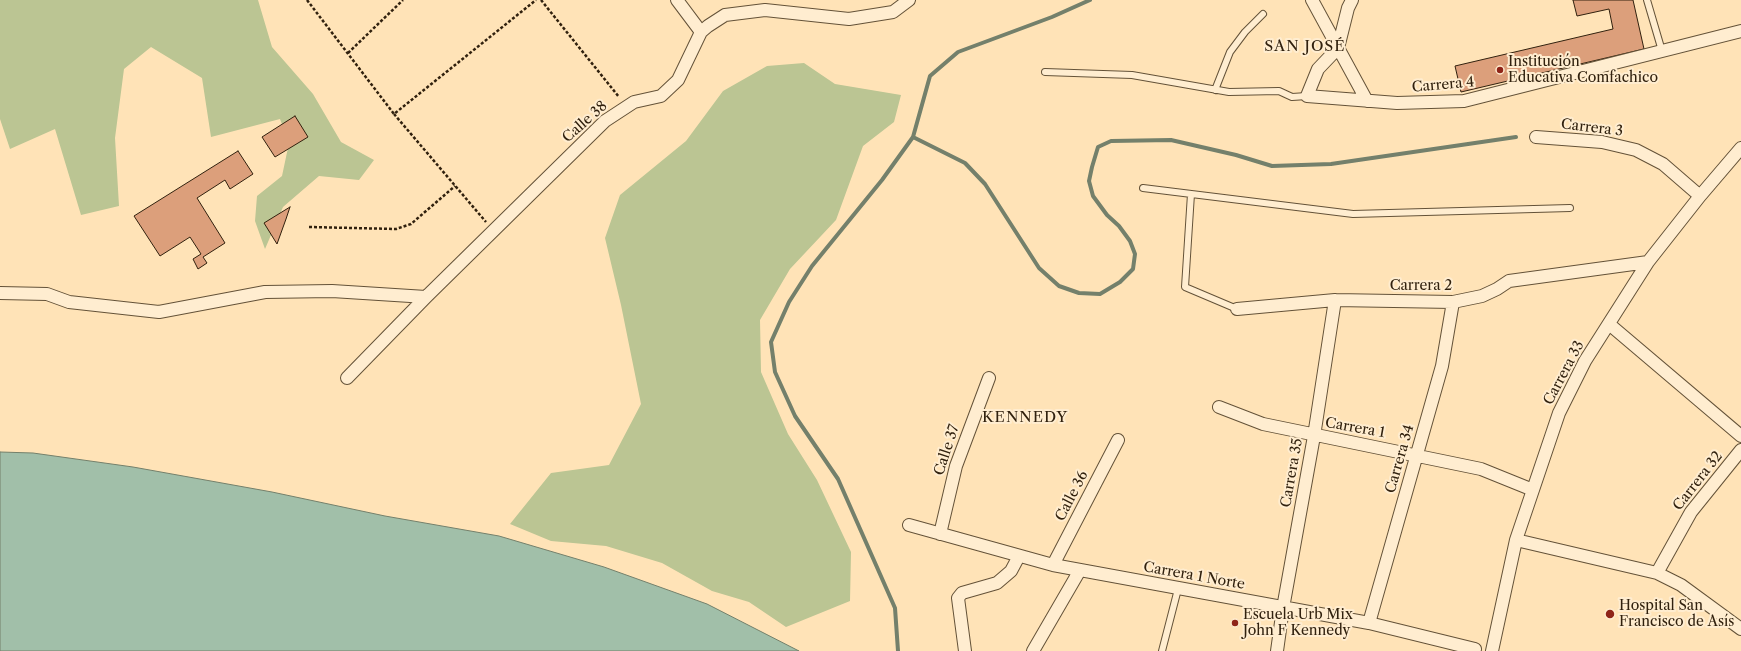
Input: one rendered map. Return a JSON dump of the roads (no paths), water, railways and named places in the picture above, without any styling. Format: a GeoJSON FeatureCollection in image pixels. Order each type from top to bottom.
{"type":"FeatureCollection","features":[{"type":"Feature","properties":{"kind":"street"},"geometry":{"type":"LineString","coordinates":[[677,0],[701,32]]}},
{"type":"Feature","properties":{"kind":"street","name":"Calle 38"},"geometry":{"type":"LineString","coordinates":[[347,378],[426,297],[605,121],[634,102],[661,96],[678,80],[701,32],[725,15],[765,10],[849,19],[893,12],[909,0]]}},
{"type":"Feature","properties":{"kind":"street"},"geometry":{"type":"LineString","coordinates":[[1312,0],[1367,101]]}},
{"type":"Feature","properties":{"kind":"street"},"geometry":{"type":"LineString","coordinates":[[1307,96],[1318,68],[1338,48],[1348,8],[1352,0]]}},
{"type":"Feature","properties":{"kind":"street","name":"Carrera 4"},"geometry":{"type":"LineString","coordinates":[[1307,96],[1397,103],[1464,101],[1741,31]]}},
{"type":"Feature","properties":{"kind":"street","name":"Carrera 3"},"geometry":{"type":"LineString","coordinates":[[1536,137],[1602,142],[1636,150],[1662,164],[1700,196]]}},
{"type":"Feature","properties":{"kind":"street","name":"Carrera 33"},"geometry":{"type":"LineString","coordinates":[[1493,647],[1516,540],[1559,413],[1585,361],[1648,262],[1700,196],[1741,148]]}},
{"type":"Feature","properties":{"kind":"street","name":"Carrera 2"},"geometry":{"type":"LineString","coordinates":[[1237,309],[1335,300],[1453,302],[1482,296],[1509,281],[1648,262]]}},
{"type":"Feature","properties":{"kind":"street"},"geometry":{"type":"LineString","coordinates":[[0,293],[47,294],[69,302],[159,312],[265,292],[332,291],[426,297]]}},
{"type":"Feature","properties":{"kind":"street","name":"Carrera 35"},"geometry":{"type":"LineString","coordinates":[[1277,651],[1283,608],[1314,436],[1335,300]]}},
{"type":"Feature","properties":{"kind":"street","name":"Carrera 34"},"geometry":{"type":"LineString","coordinates":[[1369,623],[1442,366],[1453,302]]}},
{"type":"Feature","properties":{"kind":"street"},"geometry":{"type":"LineString","coordinates":[[1609,324],[1741,436]]}},
{"type":"Feature","properties":{"kind":"street","name":"Calle 37"},"geometry":{"type":"LineString","coordinates":[[940,534],[956,466],[989,378]]}},
{"type":"Feature","properties":{"kind":"street","name":"Carrera 1"},"geometry":{"type":"LineString","coordinates":[[1219,407],[1263,424],[1314,436],[1481,469],[1533,490]]}},
{"type":"Feature","properties":{"kind":"street","name":"Calle 36"},"geometry":{"type":"LineString","coordinates":[[1053,565],[1118,440]]}},
{"type":"Feature","properties":{"kind":"street","name":"Carrera 32"},"geometry":{"type":"LineString","coordinates":[[1657,573],[1690,512],[1741,450]]}},
{"type":"Feature","properties":{"kind":"street","name":"Carrera 1 Norte"},"geometry":{"type":"LineString","coordinates":[[908,525],[1053,565],[1369,623],[1474,650]]}},
{"type":"Feature","properties":{"kind":"street"},"geometry":{"type":"LineString","coordinates":[[1516,540],[1657,573],[1681,585],[1741,629]]}},
{"type":"Feature","properties":{"kind":"street"},"geometry":{"type":"LineString","coordinates":[[965,651],[958,598],[962,593],[997,583],[1011,571],[1019,556]]}},
{"type":"Feature","properties":{"kind":"street"},"geometry":{"type":"LineString","coordinates":[[1033,651],[1080,570]]}},
{"type":"Feature","properties":{"kind":"street"},"geometry":{"type":"LineString","coordinates":[[1474,650],[1493,647]]}},
{"type":"Feature","properties":{"kind":"lane"},"geometry":{"type":"LineString","coordinates":[[1647,0],[1662,50]]}},
{"type":"Feature","properties":{"kind":"lane"},"geometry":{"type":"LineString","coordinates":[[1216,90],[1230,52],[1245,32],[1263,14]]}},
{"type":"Feature","properties":{"kind":"lane"},"geometry":{"type":"LineString","coordinates":[[1045,72],[1132,75],[1229,92],[1250,93],[1278,91],[1292,97],[1307,96]]}},
{"type":"Feature","properties":{"kind":"lane"},"geometry":{"type":"LineString","coordinates":[[1143,188],[1353,214],[1570,208]]}},
{"type":"Feature","properties":{"kind":"lane"},"geometry":{"type":"LineString","coordinates":[[1191,194],[1185,287],[1237,309]]}},
{"type":"Feature","properties":{"kind":"lane"},"geometry":{"type":"LineString","coordinates":[[1162,651],[1178,589]]}},
{"type":"Feature","properties":{"kind":"waterway"},"geometry":{"type":"LineString","coordinates":[[898,651],[895,608],[838,479],[795,416],[775,372],[771,342],[789,302],[812,266],[882,180],[913,137],[930,76],[958,52],[1052,17],[1090,0]]}},
{"type":"Feature","properties":{"kind":"waterway"},"geometry":{"type":"LineString","coordinates":[[913,137],[965,163],[985,184],[1039,268],[1059,286],[1079,293],[1100,294],[1120,282],[1133,269],[1135,254],[1130,241],[1119,226],[1107,215],[1093,196],[1089,181],[1098,147],[1111,141],[1171,140],[1236,155],[1272,166],[1331,164],[1516,137]]}},
{"type":"Feature","properties":{"kind":"place","name":"Institución Educativa Comfachico"},"geometry":{"type":"Point","coordinates":[1500,70]}},
{"type":"Feature","properties":{"kind":"place","name":"Hospital San Francisco de Asís"},"geometry":{"type":"Point","coordinates":[1610,614]}},
{"type":"Feature","properties":{"kind":"place","name":"Escuela Urb Mix John F Kennedy"},"geometry":{"type":"Point","coordinates":[1235,623]}},
{"type":"Feature","properties":{"kind":"district","name":"SAN JOSÉ"},"geometry":{"type":"Point","coordinates":[1305,47]}},
{"type":"Feature","properties":{"kind":"district","name":"KENNEDY"},"geometry":{"type":"Point","coordinates":[1025,418]}}]}
